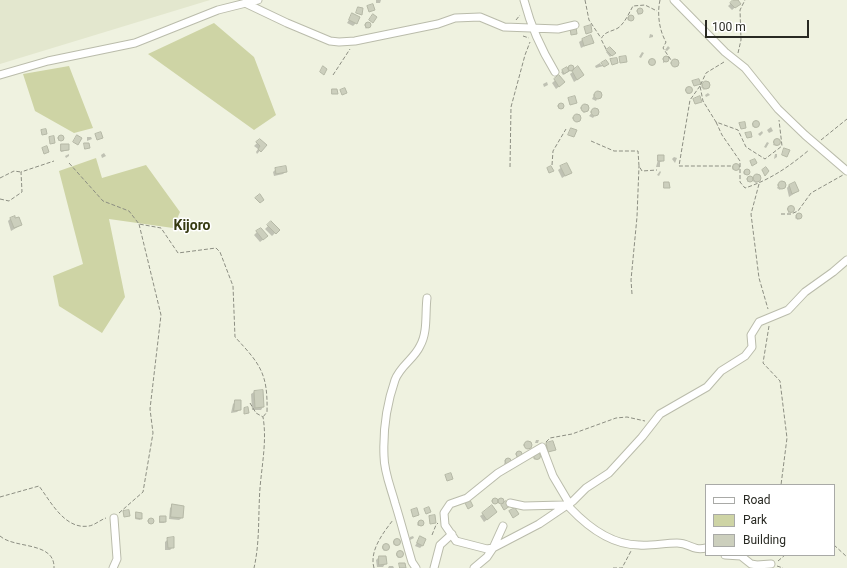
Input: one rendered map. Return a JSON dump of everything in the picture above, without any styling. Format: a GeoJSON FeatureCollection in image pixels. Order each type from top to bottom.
{"type":"FeatureCollection","features":[{"type":"Feature","properties":{"kind":"street"},"geometry":{"type":"LineString","coordinates":[[0,75],[48,61],[135,43],[204,14],[258,0]]}},
{"type":"Feature","properties":{"kind":"street"},"geometry":{"type":"LineString","coordinates":[[674,0],[757,81],[781,112],[847,170]]}},
{"type":"Feature","properties":{"kind":"street"},"geometry":{"type":"LineString","coordinates":[[245,3],[256,10],[330,41],[355,41],[438,24],[455,18],[480,17],[504,27],[511,26],[558,29],[575,25]]}},
{"type":"Feature","properties":{"kind":"street"},"geometry":{"type":"LineString","coordinates":[[525,3],[532,27],[541,49],[555,72]]}},
{"type":"Feature","properties":{"kind":"street"},"geometry":{"type":"LineString","coordinates":[[705,548],[698,550],[686,544],[676,543],[639,545],[612,540],[595,531],[573,512],[568,503],[553,476],[542,447],[530,452],[498,473],[467,498],[450,504],[444,513],[444,520],[456,541],[487,549],[493,548],[539,524],[568,503],[586,488],[609,473],[642,437],[660,414],[707,387],[721,371],[744,356],[752,347],[751,335],[753,329],[763,320],[788,310],[805,292],[847,260]]}},
{"type":"Feature","properties":{"kind":"street"},"geometry":{"type":"LineString","coordinates":[[416,568],[412,562],[384,457],[388,410],[398,374],[420,348],[423,341],[427,298]]}},
{"type":"Feature","properties":{"kind":"street"},"geometry":{"type":"LineString","coordinates":[[510,504],[555,507],[568,503]]}},
{"type":"Feature","properties":{"kind":"street"},"geometry":{"type":"LineString","coordinates":[[113,568],[117,559],[114,518]]}},
{"type":"Feature","properties":{"kind":"street"},"geometry":{"type":"LineString","coordinates":[[474,568],[487,557],[493,548],[503,526]]}},
{"type":"Feature","properties":{"kind":"street"},"geometry":{"type":"LineString","coordinates":[[434,568],[440,545],[452,534]]}},
{"type":"Feature","properties":{"kind":"street"},"geometry":{"type":"LineString","coordinates":[[741,556],[751,564],[771,564]]}},
{"type":"Feature","properties":{"kind":"path"},"geometry":{"type":"LineString","coordinates":[[585,0],[589,20],[602,39],[606,48]]}},
{"type":"Feature","properties":{"kind":"path"},"geometry":{"type":"LineString","coordinates":[[660,0],[657,11],[662,34],[666,42],[663,48],[671,60]]}},
{"type":"Feature","properties":{"kind":"path"},"geometry":{"type":"LineString","coordinates":[[731,166],[679,166],[690,100],[700,86],[706,73],[733,58],[741,40],[740,10],[745,0]]}},
{"type":"Feature","properties":{"kind":"path"},"geometry":{"type":"LineString","coordinates":[[511,26],[525,3]]}},
{"type":"Feature","properties":{"kind":"path"},"geometry":{"type":"LineString","coordinates":[[602,39],[604,34],[618,28],[633,6],[645,5],[657,11]]}},
{"type":"Feature","properties":{"kind":"path"},"geometry":{"type":"LineString","coordinates":[[510,166],[511,107],[524,55],[532,39]]}},
{"type":"Feature","properties":{"kind":"path"},"geometry":{"type":"LineString","coordinates":[[333,75],[355,41]]}},
{"type":"Feature","properties":{"kind":"path"},"geometry":{"type":"LineString","coordinates":[[700,86],[703,101],[722,135],[740,161],[740,182],[745,188],[759,184],[785,170],[847,119]]}},
{"type":"Feature","properties":{"kind":"path"},"geometry":{"type":"LineString","coordinates":[[716,122],[738,130],[746,147],[765,159],[782,146],[779,114],[781,112]]}},
{"type":"Feature","properties":{"kind":"path"},"geometry":{"type":"LineString","coordinates":[[552,165],[553,151],[566,129]]}},
{"type":"Feature","properties":{"kind":"path"},"geometry":{"type":"LineString","coordinates":[[591,141],[614,151],[638,151],[639,166],[637,217],[631,280],[632,294]]}},
{"type":"Feature","properties":{"kind":"path"},"geometry":{"type":"LineString","coordinates":[[0,178],[14,171],[21,172],[54,161]]}},
{"type":"Feature","properties":{"kind":"path"},"geometry":{"type":"LineString","coordinates":[[0,497],[39,486],[64,518],[74,525],[89,526],[104,518],[114,518],[143,492],[153,434],[150,409],[161,315],[139,224],[129,211],[103,200],[69,163]]}},
{"type":"Feature","properties":{"kind":"path"},"geometry":{"type":"LineString","coordinates":[[639,166],[642,171],[657,170]]}},
{"type":"Feature","properties":{"kind":"path"},"geometry":{"type":"LineString","coordinates":[[781,214],[791,214],[798,211],[811,193],[841,177],[847,170]]}},
{"type":"Feature","properties":{"kind":"path"},"geometry":{"type":"LineString","coordinates":[[0,199],[9,201],[22,192],[21,172]]}},
{"type":"Feature","properties":{"kind":"path"},"geometry":{"type":"LineString","coordinates":[[759,184],[751,214],[759,278],[771,317],[762,364],[780,381],[787,438],[781,484]]}},
{"type":"Feature","properties":{"kind":"path"},"geometry":{"type":"LineString","coordinates":[[139,224],[162,228],[178,253],[216,248],[220,252],[233,286],[235,337],[258,361],[268,390],[267,412],[263,417],[265,433],[259,505],[260,528],[254,568]]}},
{"type":"Feature","properties":{"kind":"path"},"geometry":{"type":"LineString","coordinates":[[250,403],[251,408],[263,417]]}},
{"type":"Feature","properties":{"kind":"path"},"geometry":{"type":"LineString","coordinates":[[542,447],[550,438],[572,434],[616,418],[628,417],[643,422],[647,421]]}},
{"type":"Feature","properties":{"kind":"path"},"geometry":{"type":"LineString","coordinates":[[374,568],[373,554],[384,531],[398,513]]}},
{"type":"Feature","properties":{"kind":"path"},"geometry":{"type":"LineString","coordinates":[[432,535],[436,525],[444,520]]}},
{"type":"Feature","properties":{"kind":"path"},"geometry":{"type":"LineString","coordinates":[[0,536],[7,541],[33,546],[48,553],[52,558],[54,568]]}},
{"type":"Feature","properties":{"kind":"path"},"geometry":{"type":"LineString","coordinates":[[613,568],[622,568],[630,552],[639,545]]}},
{"type":"Feature","properties":{"kind":"path"},"geometry":{"type":"LineString","coordinates":[[835,546],[847,557]]}},
{"type":"Feature","properties":{"kind":"path"},"geometry":{"type":"LineString","coordinates":[[771,564],[781,560],[784,556]]}},
{"type":"Feature","properties":{"kind":"shaded area"},"geometry":{"type":"Polygon","coordinates":[[[0,0],[210,0],[0,64],[0,0]]]}},
{"type":"Feature","properties":{"kind":"green space"},"geometry":{"type":"Polygon","coordinates":[[[214,23],[254,57],[276,115],[254,130],[148,54],[214,23]]]}},
{"type":"Feature","properties":{"kind":"green space"},"geometry":{"type":"Polygon","coordinates":[[[69,66],[93,128],[74,133],[35,111],[23,74],[69,66]]]}},
{"type":"Feature","properties":{"kind":"green space"},"geometry":{"type":"Polygon","coordinates":[[[96,158],[102,178],[146,165],[180,212],[173,228],[109,219],[125,297],[102,333],[59,306],[53,276],[83,264],[59,171],[96,158]]]}},
{"type":"Feature","properties":{"kind":"building"},"geometry":{"type":"Polygon","coordinates":[[[733,0],[738,0],[741,4],[735,8],[730,3],[733,0]]]}},
{"type":"Feature","properties":{"kind":"building"},"geometry":{"type":"Polygon","coordinates":[[[373,4],[375,10],[369,12],[367,6],[373,4]]]}},
{"type":"Feature","properties":{"kind":"building"},"geometry":{"type":"Polygon","coordinates":[[[358,7],[363,8],[362,15],[356,13],[358,7]]]}},
{"type":"Feature","properties":{"kind":"building"},"geometry":{"type":"Polygon","coordinates":[[[640,8],[643,11],[640,14],[637,11],[640,8]]]}},
{"type":"Feature","properties":{"kind":"building"},"geometry":{"type":"Polygon","coordinates":[[[352,13],[360,17],[357,24],[349,20],[352,13]]]}},
{"type":"Feature","properties":{"kind":"building"},"geometry":{"type":"Polygon","coordinates":[[[373,14],[377,17],[373,23],[369,20],[373,14]]]}},
{"type":"Feature","properties":{"kind":"building"},"geometry":{"type":"Polygon","coordinates":[[[631,15],[634,18],[631,21],[628,18],[631,15]]]}},
{"type":"Feature","properties":{"kind":"building"},"geometry":{"type":"Polygon","coordinates":[[[368,22],[371,25],[368,28],[365,25],[368,22]]]}},
{"type":"Feature","properties":{"kind":"building"},"geometry":{"type":"Polygon","coordinates":[[[591,25],[592,32],[586,34],[584,27],[591,25]]]}},
{"type":"Feature","properties":{"kind":"building"},"geometry":{"type":"Polygon","coordinates":[[[576,27],[577,34],[571,35],[570,28],[576,27]]]}},
{"type":"Feature","properties":{"kind":"building"},"geometry":{"type":"Polygon","coordinates":[[[591,35],[594,43],[584,46],[582,39],[591,35]]]}},
{"type":"Feature","properties":{"kind":"building"},"geometry":{"type":"Polygon","coordinates":[[[610,47],[616,53],[612,56],[606,50],[610,47]]]}},
{"type":"Feature","properties":{"kind":"building"},"geometry":{"type":"Polygon","coordinates":[[[626,56],[627,62],[620,63],[619,57],[626,56]]]}},
{"type":"Feature","properties":{"kind":"building"},"geometry":{"type":"Polygon","coordinates":[[[666,56],[669,59],[666,62],[663,59],[666,56]]]}},
{"type":"Feature","properties":{"kind":"building"},"geometry":{"type":"Polygon","coordinates":[[[617,58],[618,63],[612,65],[610,59],[617,58]]]}},
{"type":"Feature","properties":{"kind":"building"},"geometry":{"type":"Polygon","coordinates":[[[652,59],[655,62],[652,65],[649,62],[652,59]]]}},
{"type":"Feature","properties":{"kind":"building"},"geometry":{"type":"Polygon","coordinates":[[[675,59],[678,60],[678,66],[675,67],[672,66],[671,63],[672,60],[675,59]]]}},
{"type":"Feature","properties":{"kind":"building"},"geometry":{"type":"Polygon","coordinates":[[[606,60],[609,64],[604,67],[601,63],[606,60]]]}},
{"type":"Feature","properties":{"kind":"building"},"geometry":{"type":"Polygon","coordinates":[[[571,65],[574,68],[571,71],[568,68],[571,65]]]}},
{"type":"Feature","properties":{"kind":"building"},"geometry":{"type":"Polygon","coordinates":[[[323,66],[327,69],[324,75],[320,72],[323,66]]]}},
{"type":"Feature","properties":{"kind":"building"},"geometry":{"type":"Polygon","coordinates":[[[578,66],[584,75],[577,80],[572,71],[578,66]]]}},
{"type":"Feature","properties":{"kind":"building"},"geometry":{"type":"Polygon","coordinates":[[[567,67],[569,71],[564,74],[562,70],[567,67]]]}},
{"type":"Feature","properties":{"kind":"building"},"geometry":{"type":"Polygon","coordinates":[[[559,75],[565,82],[559,87],[554,79],[559,75]]]}},
{"type":"Feature","properties":{"kind":"building"},"geometry":{"type":"Polygon","coordinates":[[[699,79],[701,84],[694,86],[692,81],[699,79]]]}},
{"type":"Feature","properties":{"kind":"building"},"geometry":{"type":"Polygon","coordinates":[[[706,81],[709,82],[709,88],[706,89],[703,88],[702,85],[703,82],[706,81]]]}},
{"type":"Feature","properties":{"kind":"building"},"geometry":{"type":"Polygon","coordinates":[[[689,86],[693,90],[689,94],[685,90],[689,86]]]}},
{"type":"Feature","properties":{"kind":"building"},"geometry":{"type":"Polygon","coordinates":[[[345,88],[347,93],[342,95],[340,90],[345,88]]]}},
{"type":"Feature","properties":{"kind":"building"},"geometry":{"type":"Polygon","coordinates":[[[332,89],[337,89],[338,94],[332,94],[332,89]]]}},
{"type":"Feature","properties":{"kind":"building"},"geometry":{"type":"Polygon","coordinates":[[[596,91],[600,91],[602,95],[600,99],[596,99],[594,97],[594,93],[596,91]]]}},
{"type":"Feature","properties":{"kind":"building"},"geometry":{"type":"Polygon","coordinates":[[[575,96],[577,103],[570,105],[568,98],[575,96]]]}},
{"type":"Feature","properties":{"kind":"building"},"geometry":{"type":"Polygon","coordinates":[[[700,96],[702,102],[695,104],[693,99],[700,96]]]}},
{"type":"Feature","properties":{"kind":"building"},"geometry":{"type":"Polygon","coordinates":[[[561,103],[564,106],[561,109],[558,106],[561,103]]]}},
{"type":"Feature","properties":{"kind":"building"},"geometry":{"type":"Polygon","coordinates":[[[585,104],[588,105],[588,111],[585,112],[582,111],[581,108],[582,105],[585,104]]]}},
{"type":"Feature","properties":{"kind":"building"},"geometry":{"type":"Polygon","coordinates":[[[593,108],[597,108],[599,112],[597,116],[593,116],[591,114],[591,110],[593,108]]]}},
{"type":"Feature","properties":{"kind":"building"},"geometry":{"type":"Polygon","coordinates":[[[577,114],[580,115],[580,121],[577,122],[574,121],[573,118],[574,115],[577,114]]]}},
{"type":"Feature","properties":{"kind":"building"},"geometry":{"type":"Polygon","coordinates":[[[756,121],[759,124],[756,127],[753,124],[756,121]]]}},
{"type":"Feature","properties":{"kind":"building"},"geometry":{"type":"Polygon","coordinates":[[[745,122],[746,128],[741,129],[739,123],[745,122]]]}},
{"type":"Feature","properties":{"kind":"building"},"geometry":{"type":"Polygon","coordinates":[[[571,128],[577,130],[574,137],[568,135],[571,128]]]}},
{"type":"Feature","properties":{"kind":"building"},"geometry":{"type":"Polygon","coordinates":[[[46,129],[47,134],[42,135],[41,130],[46,129]]]}},
{"type":"Feature","properties":{"kind":"building"},"geometry":{"type":"Polygon","coordinates":[[[101,132],[103,138],[97,140],[95,134],[101,132]]]}},
{"type":"Feature","properties":{"kind":"building"},"geometry":{"type":"Polygon","coordinates":[[[751,132],[752,137],[747,138],[745,133],[751,132]]]}},
{"type":"Feature","properties":{"kind":"building"},"geometry":{"type":"Polygon","coordinates":[[[61,135],[64,138],[61,141],[58,138],[61,135]]]}},
{"type":"Feature","properties":{"kind":"building"},"geometry":{"type":"Polygon","coordinates":[[[77,135],[82,138],[78,145],[73,142],[77,135]]]}},
{"type":"Feature","properties":{"kind":"building"},"geometry":{"type":"Polygon","coordinates":[[[54,136],[55,143],[50,144],[49,137],[54,136]]]}},
{"type":"Feature","properties":{"kind":"building"},"geometry":{"type":"Polygon","coordinates":[[[777,138],[781,142],[777,146],[773,142],[777,138]]]}},
{"type":"Feature","properties":{"kind":"building"},"geometry":{"type":"Polygon","coordinates":[[[260,139],[267,145],[261,152],[258,149],[260,146],[256,142],[260,139]]]}},
{"type":"Feature","properties":{"kind":"building"},"geometry":{"type":"Polygon","coordinates":[[[84,143],[89,143],[90,148],[85,149],[84,143]]]}},
{"type":"Feature","properties":{"kind":"building"},"geometry":{"type":"Polygon","coordinates":[[[61,144],[69,144],[69,150],[61,151],[61,144]]]}},
{"type":"Feature","properties":{"kind":"building"},"geometry":{"type":"Polygon","coordinates":[[[47,146],[49,152],[44,154],[42,148],[47,146]]]}},
{"type":"Feature","properties":{"kind":"building"},"geometry":{"type":"Polygon","coordinates":[[[784,148],[790,150],[787,157],[782,155],[784,148]]]}},
{"type":"Feature","properties":{"kind":"building"},"geometry":{"type":"Polygon","coordinates":[[[658,155],[664,155],[664,161],[658,161],[658,155]]]}},
{"type":"Feature","properties":{"kind":"building"},"geometry":{"type":"Polygon","coordinates":[[[755,159],[757,163],[752,166],[750,161],[755,159]]]}},
{"type":"Feature","properties":{"kind":"building"},"geometry":{"type":"Polygon","coordinates":[[[567,163],[572,173],[565,176],[560,166],[567,163]]]}},
{"type":"Feature","properties":{"kind":"building"},"geometry":{"type":"Polygon","coordinates":[[[736,164],[739,167],[736,170],[733,167],[736,164]]]}},
{"type":"Feature","properties":{"kind":"building"},"geometry":{"type":"Polygon","coordinates":[[[286,166],[287,172],[276,174],[275,168],[286,166]]]}},
{"type":"Feature","properties":{"kind":"building"},"geometry":{"type":"Polygon","coordinates":[[[551,166],[554,171],[549,173],[547,168],[551,166]]]}},
{"type":"Feature","properties":{"kind":"building"},"geometry":{"type":"Polygon","coordinates":[[[766,167],[769,171],[765,176],[762,170],[766,167]]]}},
{"type":"Feature","properties":{"kind":"building"},"geometry":{"type":"Polygon","coordinates":[[[747,169],[750,172],[747,175],[744,172],[747,169]]]}},
{"type":"Feature","properties":{"kind":"building"},"geometry":{"type":"Polygon","coordinates":[[[757,174],[760,175],[760,181],[757,182],[754,181],[753,178],[754,175],[757,174]]]}},
{"type":"Feature","properties":{"kind":"building"},"geometry":{"type":"Polygon","coordinates":[[[750,176],[753,179],[750,182],[747,179],[750,176]]]}},
{"type":"Feature","properties":{"kind":"building"},"geometry":{"type":"Polygon","coordinates":[[[780,181],[784,181],[786,185],[784,189],[780,189],[778,187],[778,183],[780,181]]]}},
{"type":"Feature","properties":{"kind":"building"},"geometry":{"type":"Polygon","coordinates":[[[664,182],[669,182],[670,188],[664,188],[664,182]]]}},
{"type":"Feature","properties":{"kind":"building"},"geometry":{"type":"Polygon","coordinates":[[[795,182],[799,191],[792,194],[789,185],[795,182]]]}},
{"type":"Feature","properties":{"kind":"building"},"geometry":{"type":"Polygon","coordinates":[[[260,194],[264,200],[260,203],[255,198],[260,194]]]}},
{"type":"Feature","properties":{"kind":"building"},"geometry":{"type":"Polygon","coordinates":[[[791,205],[794,206],[794,212],[791,213],[788,212],[787,209],[788,206],[791,205]]]}},
{"type":"Feature","properties":{"kind":"building"},"geometry":{"type":"Polygon","coordinates":[[[799,213],[802,216],[799,219],[796,216],[799,213]]]}},
{"type":"Feature","properties":{"kind":"building"},"geometry":{"type":"Polygon","coordinates":[[[15,216],[15,218],[19,217],[22,225],[14,228],[10,218],[15,216]]]}},
{"type":"Feature","properties":{"kind":"building"},"geometry":{"type":"Polygon","coordinates":[[[271,221],[280,230],[276,234],[267,225],[271,221]]]}},
{"type":"Feature","properties":{"kind":"building"},"geometry":{"type":"Polygon","coordinates":[[[261,228],[268,236],[263,240],[256,231],[261,228]]]}},
{"type":"Feature","properties":{"kind":"building"},"geometry":{"type":"Polygon","coordinates":[[[263,390],[264,407],[255,408],[254,391],[263,390]]]}},
{"type":"Feature","properties":{"kind":"building"},"geometry":{"type":"Polygon","coordinates":[[[235,400],[241,400],[241,410],[234,411],[235,400]]]}},
{"type":"Feature","properties":{"kind":"building"},"geometry":{"type":"Polygon","coordinates":[[[248,407],[249,413],[244,414],[244,408],[248,407]]]}},
{"type":"Feature","properties":{"kind":"building"},"geometry":{"type":"Polygon","coordinates":[[[526,441],[530,441],[532,445],[530,449],[526,449],[524,447],[524,443],[526,441]]]}},
{"type":"Feature","properties":{"kind":"building"},"geometry":{"type":"Polygon","coordinates":[[[553,441],[556,450],[548,452],[546,443],[553,441]]]}},
{"type":"Feature","properties":{"kind":"building"},"geometry":{"type":"Polygon","coordinates":[[[519,451],[522,454],[519,457],[516,454],[519,451]]]}},
{"type":"Feature","properties":{"kind":"building"},"geometry":{"type":"Polygon","coordinates":[[[537,453],[540,456],[537,459],[534,456],[537,453]]]}},
{"type":"Feature","properties":{"kind":"building"},"geometry":{"type":"Polygon","coordinates":[[[508,458],[511,461],[508,464],[505,461],[508,458]]]}},
{"type":"Feature","properties":{"kind":"building"},"geometry":{"type":"Polygon","coordinates":[[[451,473],[453,479],[447,481],[445,475],[451,473]]]}},
{"type":"Feature","properties":{"kind":"building"},"geometry":{"type":"Polygon","coordinates":[[[495,498],[498,501],[495,504],[492,501],[495,498]]]}},
{"type":"Feature","properties":{"kind":"building"},"geometry":{"type":"Polygon","coordinates":[[[501,498],[504,501],[501,504],[498,501],[501,498]]]}},
{"type":"Feature","properties":{"kind":"building"},"geometry":{"type":"Polygon","coordinates":[[[470,500],[473,506],[468,509],[465,503],[470,500]]]}},
{"type":"Feature","properties":{"kind":"building"},"geometry":{"type":"Polygon","coordinates":[[[506,501],[510,506],[504,510],[501,505],[506,501]]]}},
{"type":"Feature","properties":{"kind":"building"},"geometry":{"type":"Polygon","coordinates":[[[172,504],[184,506],[183,518],[171,517],[172,504]]]}},
{"type":"Feature","properties":{"kind":"building"},"geometry":{"type":"Polygon","coordinates":[[[492,505],[497,512],[487,520],[482,513],[492,505]]]}},
{"type":"Feature","properties":{"kind":"building"},"geometry":{"type":"Polygon","coordinates":[[[429,507],[431,512],[426,514],[424,509],[429,507]]]}},
{"type":"Feature","properties":{"kind":"building"},"geometry":{"type":"Polygon","coordinates":[[[417,508],[419,515],[413,517],[411,510],[417,508]]]}},
{"type":"Feature","properties":{"kind":"building"},"geometry":{"type":"Polygon","coordinates":[[[515,508],[519,514],[513,518],[509,511],[515,508]]]}},
{"type":"Feature","properties":{"kind":"building"},"geometry":{"type":"Polygon","coordinates":[[[129,510],[130,516],[124,517],[123,511],[129,510]]]}},
{"type":"Feature","properties":{"kind":"building"},"geometry":{"type":"Polygon","coordinates":[[[136,512],[142,513],[142,519],[136,518],[136,512]]]}},
{"type":"Feature","properties":{"kind":"building"},"geometry":{"type":"Polygon","coordinates":[[[435,515],[436,523],[430,524],[429,516],[435,515]]]}},
{"type":"Feature","properties":{"kind":"building"},"geometry":{"type":"Polygon","coordinates":[[[160,516],[166,516],[166,522],[160,522],[160,516]]]}},
{"type":"Feature","properties":{"kind":"building"},"geometry":{"type":"Polygon","coordinates":[[[151,518],[154,521],[151,524],[148,521],[151,518]]]}},
{"type":"Feature","properties":{"kind":"building"},"geometry":{"type":"Polygon","coordinates":[[[421,520],[424,523],[421,526],[418,523],[421,520]]]}},
{"type":"Feature","properties":{"kind":"building"},"geometry":{"type":"Polygon","coordinates":[[[420,536],[426,539],[423,546],[417,543],[420,536]]]}},
{"type":"Feature","properties":{"kind":"building"},"geometry":{"type":"Polygon","coordinates":[[[174,537],[174,548],[168,548],[167,538],[174,537]]]}},
{"type":"Feature","properties":{"kind":"building"},"geometry":{"type":"Polygon","coordinates":[[[397,538],[400,539],[400,545],[397,546],[394,545],[393,542],[394,539],[397,538]]]}},
{"type":"Feature","properties":{"kind":"building"},"geometry":{"type":"Polygon","coordinates":[[[386,543],[389,544],[389,550],[386,551],[383,550],[382,547],[383,544],[386,543]]]}},
{"type":"Feature","properties":{"kind":"building"},"geometry":{"type":"Polygon","coordinates":[[[400,551],[403,554],[400,557],[397,554],[400,551]]]}},
{"type":"Feature","properties":{"kind":"building"},"geometry":{"type":"Polygon","coordinates":[[[379,556],[386,556],[387,564],[379,565],[379,556]]]}},
{"type":"Feature","properties":{"kind":"building"},"geometry":{"type":"Polygon","coordinates":[[[399,563],[405,563],[406,568],[400,568],[399,563]]]}},
{"type":"Feature","properties":{"kind":"district","name":"Kijoro"},"geometry":{"type":"Point","coordinates":[192,226]}}]}
